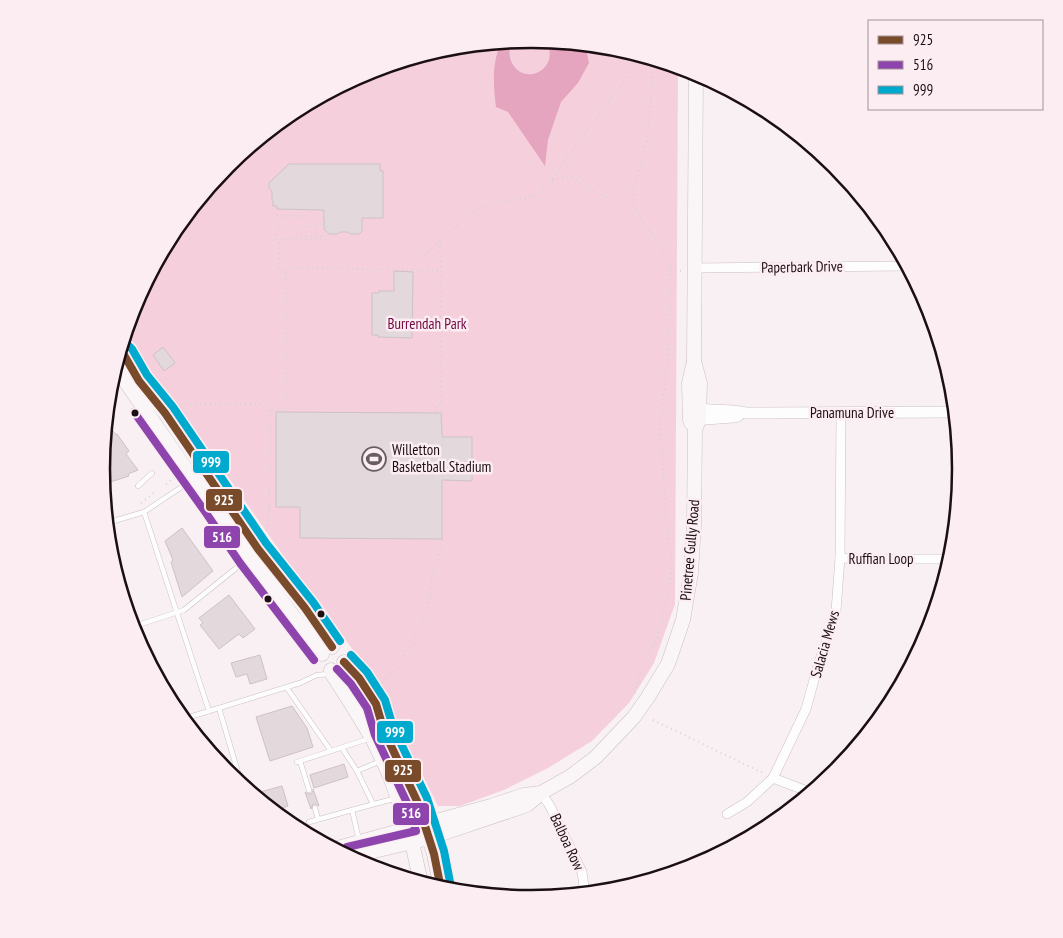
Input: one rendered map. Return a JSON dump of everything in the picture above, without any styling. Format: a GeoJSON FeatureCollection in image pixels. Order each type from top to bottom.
{"type":"FeatureCollection","features":[{"type":"Feature","properties":{"kind":"main road","name":"Pinetree Gully Road"},"geometry":{"type":"LineString","coordinates":[[357,851],[527,805],[541,793],[570,776],[603,750],[634,717],[668,664],[683,620],[691,573],[694,524],[695,418],[700,383],[694,361],[691,270],[696,81]]}},
{"type":"Feature","properties":{"kind":"main road"},"geometry":{"type":"LineString","coordinates":[[125,357],[139,381],[165,413],[205,472],[282,603],[327,651]]}},
{"type":"Feature","properties":{"kind":"main road"},"geometry":{"type":"LineString","coordinates":[[121,375],[214,507],[253,553],[295,594],[327,651]]}},
{"type":"Feature","properties":{"kind":"main road"},"geometry":{"type":"LineString","coordinates":[[282,603],[295,594]]}},
{"type":"Feature","properties":{"kind":"main road"},"geometry":{"type":"LineString","coordinates":[[327,651],[340,649],[345,656],[344,662],[339,669],[331,672]]}},
{"type":"Feature","properties":{"kind":"main road"},"geometry":{"type":"LineString","coordinates":[[327,651],[322,661],[323,664],[331,672],[372,738],[398,797],[411,835],[419,875]]}},
{"type":"Feature","properties":{"kind":"main road"},"geometry":{"type":"LineString","coordinates":[[344,662],[376,704],[384,731],[417,801],[434,854],[438,880]]}},
{"type":"Feature","properties":{"kind":"street","name":"Paperbark Drive"},"geometry":{"type":"LineString","coordinates":[[691,270],[901,266]]}},
{"type":"Feature","properties":{"kind":"street","name":"Panamuna Drive"},"geometry":{"type":"LineString","coordinates":[[695,418],[733,410],[747,414],[949,412]]}},
{"type":"Feature","properties":{"kind":"street","name":"Salacia Mews"},"geometry":{"type":"LineString","coordinates":[[728,814],[747,802],[773,778],[806,709],[836,611],[840,558],[840,412]]}},
{"type":"Feature","properties":{"kind":"street","name":"Ruffian Loop"},"geometry":{"type":"LineString","coordinates":[[840,558],[943,558]]}},
{"type":"Feature","properties":{"kind":"street"},"geometry":{"type":"LineString","coordinates":[[773,778],[804,790]]}},
{"type":"Feature","properties":{"kind":"street","name":"Balboa Row"},"geometry":{"type":"LineString","coordinates":[[541,793],[550,806],[582,872],[584,887]]}},
{"type":"Feature","properties":{"kind":"lane"},"geometry":{"type":"LineString","coordinates":[[114,521],[144,512],[205,472]]}},
{"type":"Feature","properties":{"kind":"lane"},"geometry":{"type":"LineString","coordinates":[[138,486],[152,473]]}},
{"type":"Feature","properties":{"kind":"lane"},"geometry":{"type":"LineString","coordinates":[[144,512],[209,711]]}},
{"type":"Feature","properties":{"kind":"lane"},"geometry":{"type":"LineString","coordinates":[[140,624],[184,610],[253,553]]}},
{"type":"Feature","properties":{"kind":"lane"},"geometry":{"type":"LineString","coordinates":[[191,717],[287,688],[318,675],[331,672]]}},
{"type":"Feature","properties":{"kind":"lane"},"geometry":{"type":"LineString","coordinates":[[287,688],[331,752]]}},
{"type":"Feature","properties":{"kind":"lane"},"geometry":{"type":"LineString","coordinates":[[219,708],[238,771]]}},
{"type":"Feature","properties":{"kind":"lane"},"geometry":{"type":"LineString","coordinates":[[309,790],[298,761],[372,738]]}},
{"type":"Feature","properties":{"kind":"lane"},"geometry":{"type":"LineString","coordinates":[[342,748],[357,771],[372,804]]}},
{"type":"Feature","properties":{"kind":"lane"},"geometry":{"type":"LineString","coordinates":[[357,771],[382,760]]}},
{"type":"Feature","properties":{"kind":"lane"},"geometry":{"type":"LineString","coordinates":[[309,822],[398,797]]}},
{"type":"Feature","properties":{"kind":"lane"},"geometry":{"type":"LineString","coordinates":[[315,808],[318,819]]}},
{"type":"Feature","properties":{"kind":"lane"},"geometry":{"type":"LineString","coordinates":[[352,810],[357,851]]}},
{"type":"Feature","properties":{"kind":"path"},"geometry":{"type":"LineString","coordinates":[[424,254],[475,211],[494,203],[535,196],[552,180],[624,81],[633,60]]}},
{"type":"Feature","properties":{"kind":"path"},"geometry":{"type":"LineString","coordinates":[[634,698],[639,675],[658,634],[669,588],[672,562],[660,425],[669,351],[670,270],[666,255],[641,219],[634,204],[634,186],[642,162],[648,133],[652,85],[651,65]]}},
{"type":"Feature","properties":{"kind":"path"},"geometry":{"type":"LineString","coordinates":[[552,180],[572,177],[582,186],[600,196],[624,202]]}},
{"type":"Feature","properties":{"kind":"path"},"geometry":{"type":"LineString","coordinates":[[309,210],[310,214],[308,216],[278,216],[278,232],[275,237],[279,243],[279,272],[286,272],[289,268],[441,271]]}},
{"type":"Feature","properties":{"kind":"path"},"geometry":{"type":"LineString","coordinates":[[279,243],[281,239],[327,239],[328,231],[323,218],[323,211]]}},
{"type":"Feature","properties":{"kind":"path"},"geometry":{"type":"LineString","coordinates":[[326,223],[296,229],[296,233],[300,236],[327,236]]}},
{"type":"Feature","properties":{"kind":"path"},"geometry":{"type":"LineString","coordinates":[[369,693],[382,684],[397,669],[402,663],[405,652],[414,644],[418,628],[426,617],[432,574],[438,562],[443,542],[443,412],[435,411],[436,405],[441,404],[441,240]]}},
{"type":"Feature","properties":{"kind":"path"},"geometry":{"type":"LineString","coordinates":[[670,270],[691,270]]}},
{"type":"Feature","properties":{"kind":"path"},"geometry":{"type":"LineString","coordinates":[[168,405],[261,404],[266,410],[286,410],[286,272]]}},
{"type":"Feature","properties":{"kind":"path"},"geometry":{"type":"LineString","coordinates":[[265,535],[269,522],[270,410]]}},
{"type":"Feature","properties":{"kind":"path"},"geometry":{"type":"LineString","coordinates":[[166,484],[176,476]]}},
{"type":"Feature","properties":{"kind":"path"},"geometry":{"type":"LineString","coordinates":[[653,720],[773,778]]}},
{"type":"Feature","properties":{"kind":"path"},"geometry":{"type":"LineString","coordinates":[[431,801],[438,808]]}},
{"type":"Feature","properties":{"kind":"green space","name":"Burrendah Park"},"geometry":{"type":"Polygon","coordinates":[[[504,48],[559,48],[587,51],[641,62],[678,74],[675,604],[654,663],[629,703],[592,741],[548,768],[504,790],[460,806],[438,806],[372,675],[298,577],[189,421],[128,346],[132,334],[153,283],[166,258],[197,212],[233,171],[254,152],[297,119],[345,91],[396,70],[422,62],[476,51],[504,48]]]}},
{"type":"Feature","properties":{"kind":"shaded area"},"geometry":{"type":"Polygon","coordinates":[[[511,48],[512,63],[525,74],[533,74],[546,66],[549,58],[548,48],[586,51],[589,63],[578,83],[561,102],[548,140],[545,166],[508,112],[496,107],[494,74],[498,50],[511,48]]]}},
{"type":"Feature","properties":{"kind":"building"},"geometry":{"type":"Polygon","coordinates":[[[289,164],[380,164],[380,171],[383,171],[383,218],[362,218],[362,231],[359,234],[340,232],[338,234],[329,234],[324,229],[324,210],[277,209],[277,206],[273,206],[272,191],[269,188],[269,183],[289,164]]]}},
{"type":"Feature","properties":{"kind":"building"},"geometry":{"type":"Polygon","coordinates":[[[394,271],[413,272],[412,338],[378,337],[378,335],[372,335],[372,293],[394,291],[394,271]]]}},
{"type":"Feature","properties":{"kind":"building"},"geometry":{"type":"Polygon","coordinates":[[[163,347],[175,363],[164,371],[153,355],[163,347]]]}},
{"type":"Feature","properties":{"kind":"building","name":"Willetton Basketball Stadium"},"geometry":{"type":"Polygon","coordinates":[[[276,412],[441,413],[442,437],[472,437],[472,481],[442,480],[442,539],[300,538],[300,507],[276,507],[276,412]]]}},
{"type":"Feature","properties":{"kind":"building"},"geometry":{"type":"Polygon","coordinates":[[[112,430],[129,451],[126,454],[138,470],[128,474],[129,476],[110,482],[112,430]]]}},
{"type":"Feature","properties":{"kind":"building"},"geometry":{"type":"Polygon","coordinates":[[[182,528],[213,571],[182,597],[171,562],[173,560],[165,541],[182,528]]]}},
{"type":"Feature","properties":{"kind":"building"},"geometry":{"type":"Polygon","coordinates":[[[229,595],[255,629],[243,638],[239,634],[219,649],[200,625],[203,623],[199,618],[229,595]]]}},
{"type":"Feature","properties":{"kind":"building"},"geometry":{"type":"Polygon","coordinates":[[[260,655],[267,679],[250,684],[247,674],[236,677],[231,663],[260,655]]]}},
{"type":"Feature","properties":{"kind":"building"},"geometry":{"type":"Polygon","coordinates":[[[292,706],[307,728],[313,747],[270,761],[256,717],[292,706]]]}},
{"type":"Feature","properties":{"kind":"building"},"geometry":{"type":"Polygon","coordinates":[[[344,764],[348,777],[314,788],[310,775],[344,764]]]}},
{"type":"Feature","properties":{"kind":"building"},"geometry":{"type":"Polygon","coordinates":[[[282,786],[288,806],[282,808],[261,792],[282,786]]]}},
{"type":"Feature","properties":{"kind":"building"},"geometry":{"type":"Polygon","coordinates":[[[313,789],[319,806],[313,804],[311,809],[305,792],[311,794],[313,789]]]}},
{"type":"Feature","properties":{"kind":"transit line","name":"999"},"geometry":{"type":"LineString","coordinates":[[128,345],[147,375],[173,407],[266,543],[313,602],[340,641]]}},
{"type":"Feature","properties":{"kind":"transit line","name":"925"},"geometry":{"type":"LineString","coordinates":[[125,357],[139,381],[165,413],[258,549],[305,608],[332,647]]}},
{"type":"Feature","properties":{"kind":"transit line","name":"516"},"geometry":{"type":"LineString","coordinates":[[134,412],[240,563],[314,660]]}},
{"type":"Feature","properties":{"kind":"transit line","name":"999"},"geometry":{"type":"LineString","coordinates":[[351,655],[367,672],[385,700],[393,727],[427,798],[444,851],[450,882]]}},
{"type":"Feature","properties":{"kind":"transit line","name":"925"},"geometry":{"type":"LineString","coordinates":[[344,662],[359,678],[376,704],[384,731],[417,801],[434,854],[439,880]]}},
{"type":"Feature","properties":{"kind":"transit line","name":"516"},"geometry":{"type":"LineString","coordinates":[[337,669],[351,684],[367,708],[375,735],[408,805],[416,831],[347,847]]}},
{"type":"Feature","properties":{"kind":"place","name":"Willetton Basketball Stadium"},"geometry":{"type":"Point","coordinates":[374,459]}}]}
